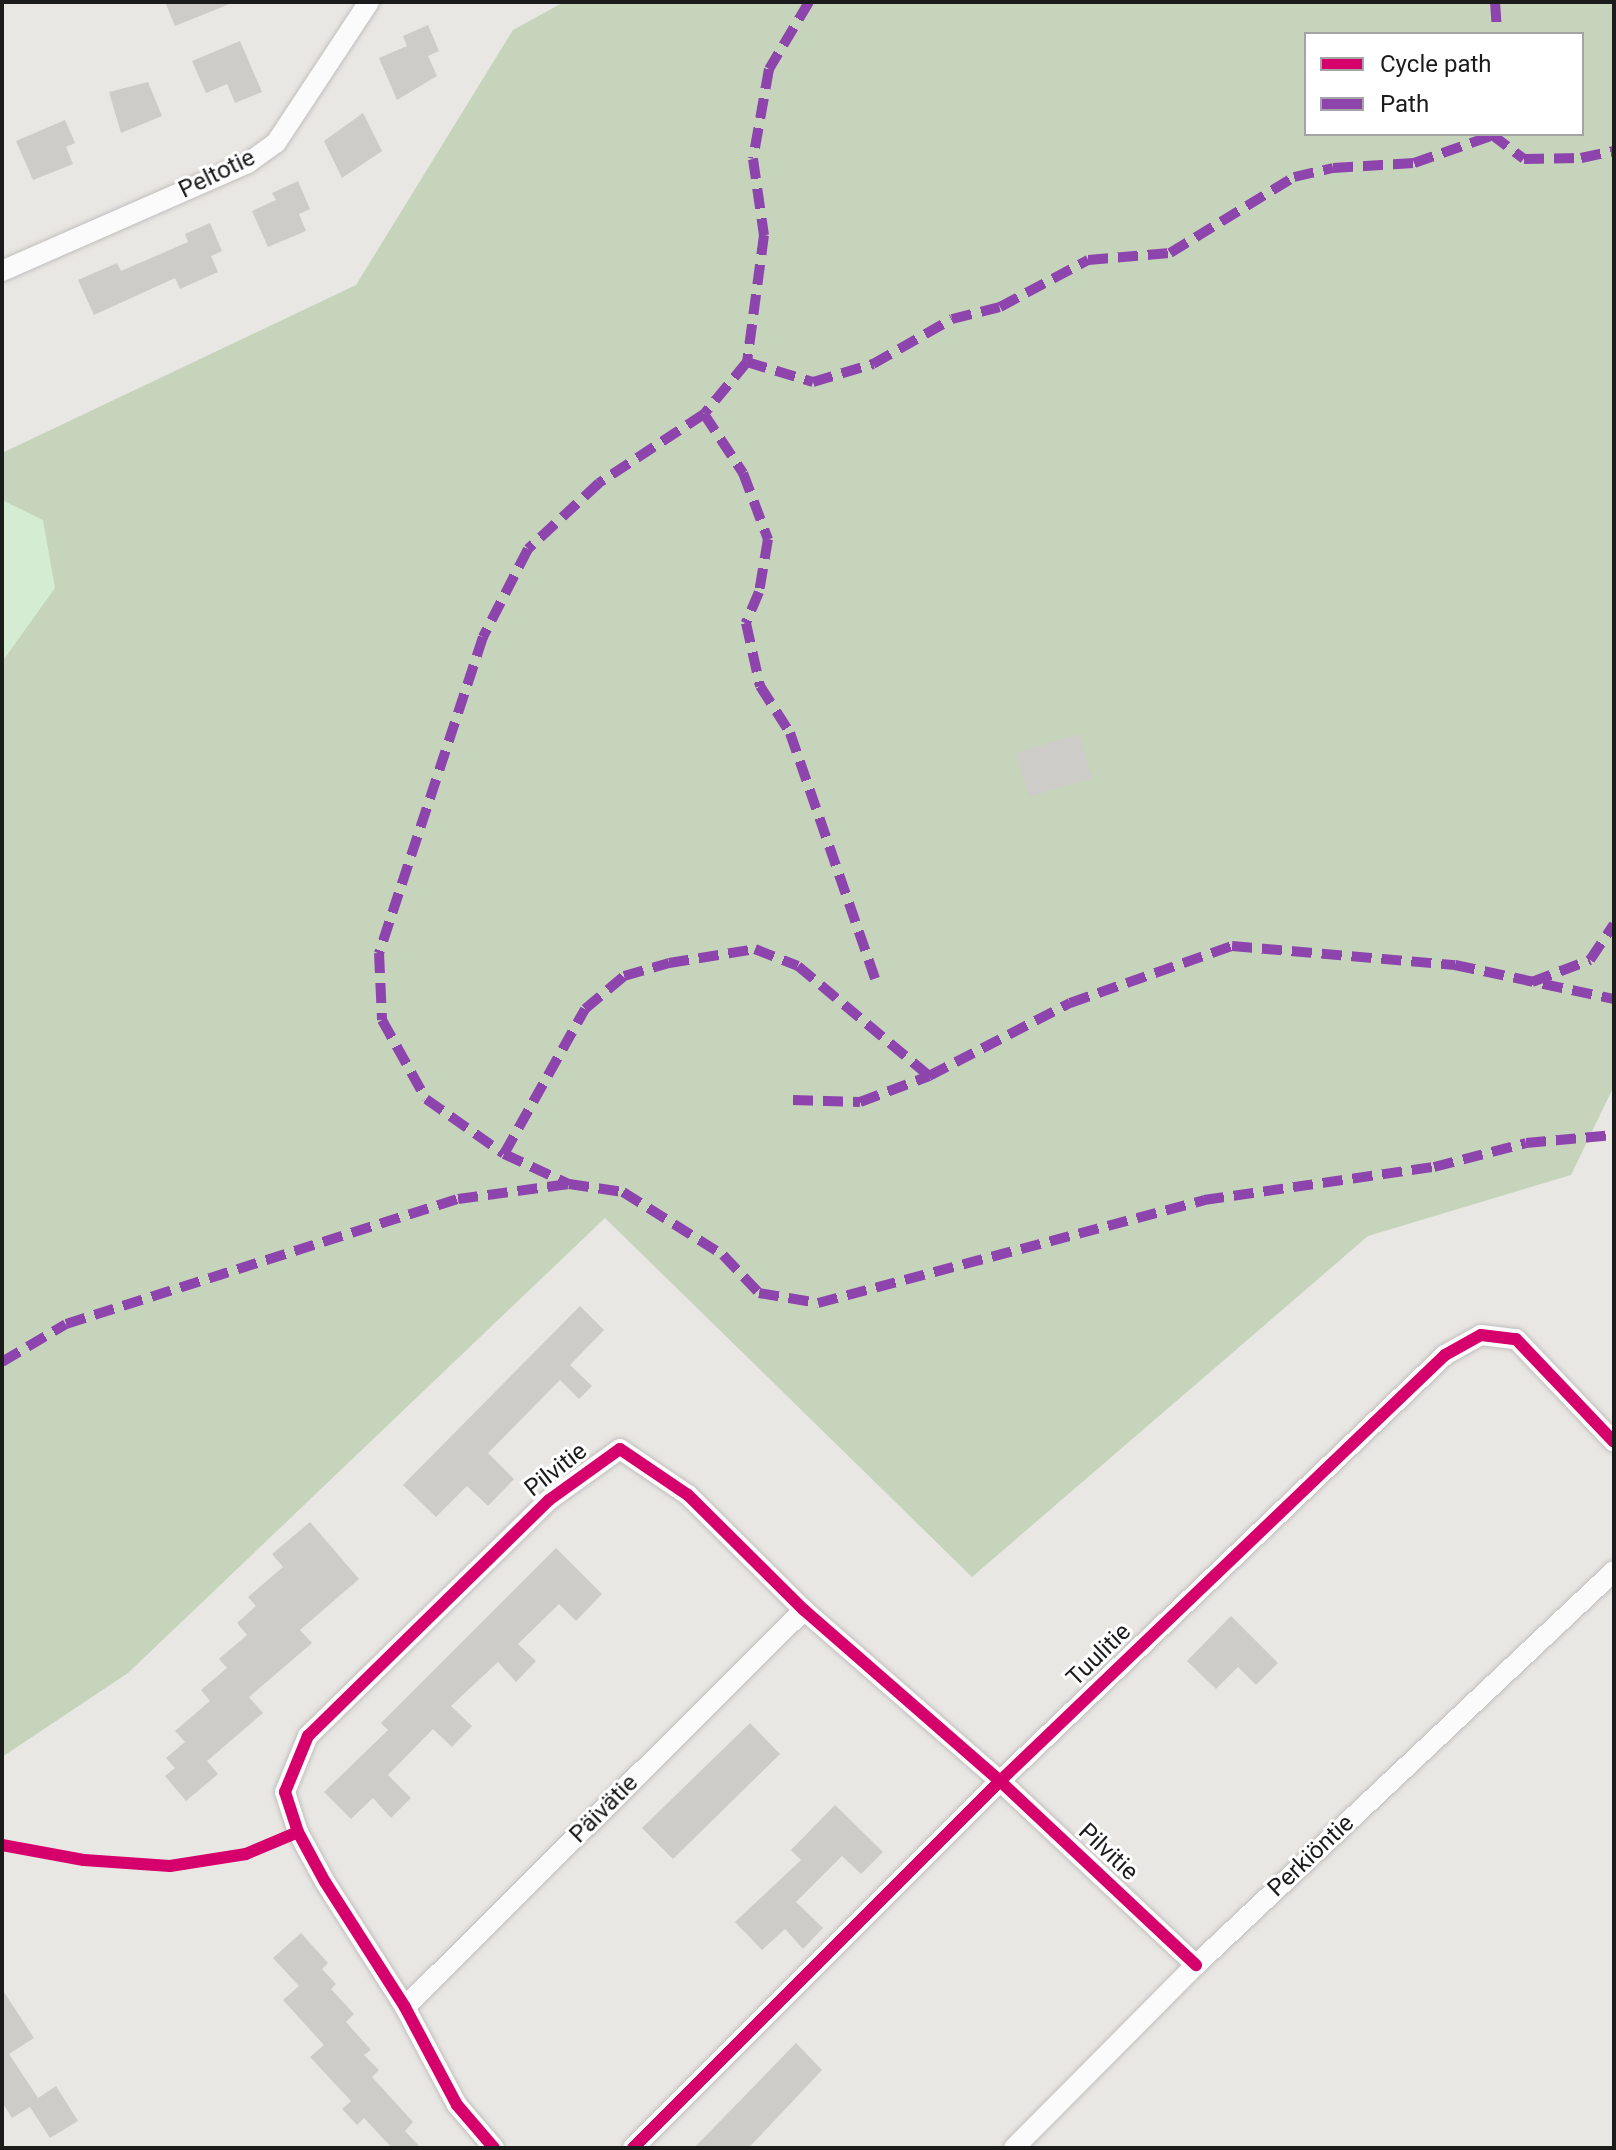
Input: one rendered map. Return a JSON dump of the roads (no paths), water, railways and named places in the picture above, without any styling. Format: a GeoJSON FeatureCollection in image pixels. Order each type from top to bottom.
{"type":"FeatureCollection","features":[{"type":"Feature","properties":{"kind":"street","name":"Peltotie"},"geometry":{"type":"LineString","coordinates":[[2,271],[248,163],[276,143],[369,2]]}},
{"type":"Feature","properties":{"kind":"street","name":"Tuulitie"},"geometry":{"type":"LineString","coordinates":[[633,2148],[1000,1781],[1445,1355],[1481,1335],[1516,1339],[1614,1442]]}},
{"type":"Feature","properties":{"kind":"street","name":"Pilvitie"},"geometry":{"type":"LineString","coordinates":[[494,2148],[457,2105],[405,2007],[318,1869],[298,1832],[285,1792],[293,1764],[319,1726],[549,1500],[620,1449],[688,1495],[804,1610],[1000,1781],[1196,1965]]}},
{"type":"Feature","properties":{"kind":"street","name":"Perkiöntie"},"geometry":{"type":"LineString","coordinates":[[1014,2148],[1196,1965],[1614,1571]]}},
{"type":"Feature","properties":{"kind":"street","name":"Päivätie"},"geometry":{"type":"LineString","coordinates":[[405,2007],[804,1610]]}}]}
